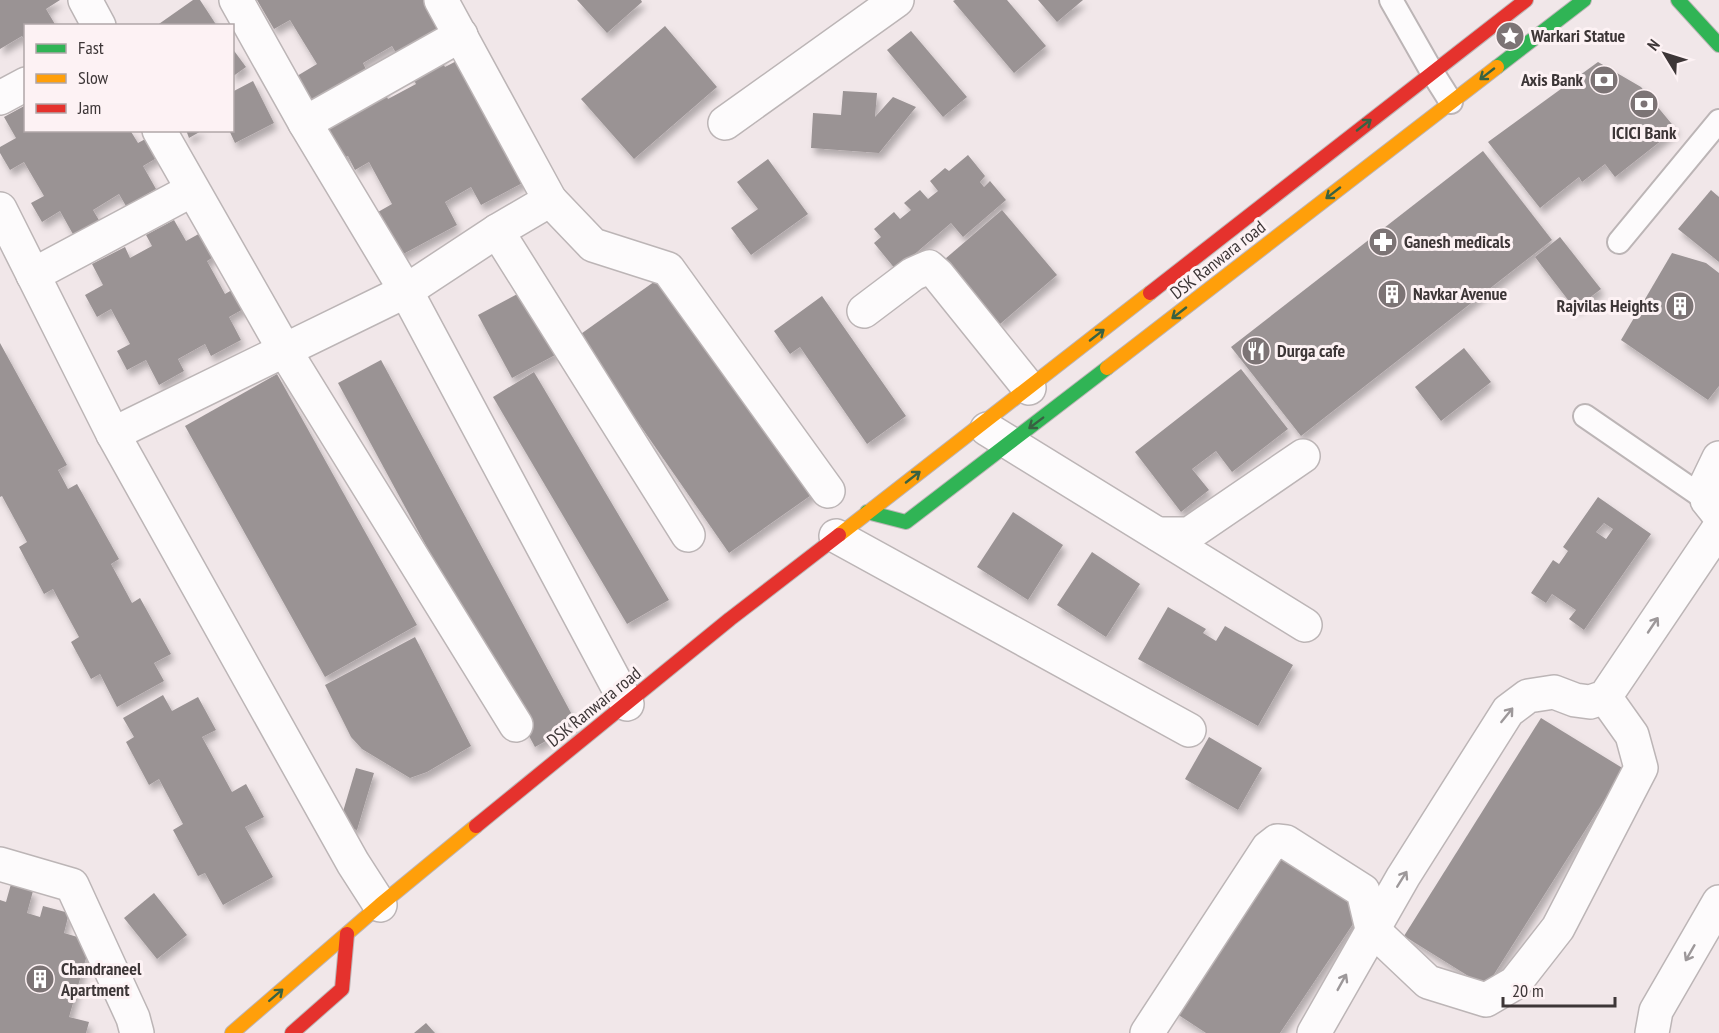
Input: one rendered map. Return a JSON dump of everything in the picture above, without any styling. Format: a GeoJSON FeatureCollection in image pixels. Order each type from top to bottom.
{"type":"FeatureCollection","features":[{"type":"Feature","properties":{"kind":"street"},"geometry":{"type":"LineString","coordinates":[[85,0],[98,24]]}},
{"type":"Feature","properties":{"kind":"street"},"geometry":{"type":"LineString","coordinates":[[236,0],[406,291],[627,704]]}},
{"type":"Feature","properties":{"kind":"street"},"geometry":{"type":"LineString","coordinates":[[441,0],[550,200],[593,245],[668,269],[828,492]]}},
{"type":"Feature","properties":{"kind":"street"},"geometry":{"type":"LineString","coordinates":[[725,123],[897,0]]}},
{"type":"Feature","properties":{"kind":"street","name":"DSK Ranwara road"},"geometry":{"type":"LineString","coordinates":[[867,512],[906,522],[1009,443],[1070,376],[1432,72],[1526,17],[1584,0]]}},
{"type":"Feature","properties":{"kind":"street"},"geometry":{"type":"LineString","coordinates":[[1678,0],[1719,45]]}},
{"type":"Feature","properties":{"kind":"street","name":"DSK Ranwara road"},"geometry":{"type":"LineString","coordinates":[[232,1033],[380,905],[627,704],[836,536],[980,425],[1029,388],[1070,376],[1451,102],[1526,17]]}},
{"type":"Feature","properties":{"kind":"street"},"geometry":{"type":"LineString","coordinates":[[306,123],[461,35]]}},
{"type":"Feature","properties":{"kind":"street"},"geometry":{"type":"LineString","coordinates":[[0,98],[24,85]]}},
{"type":"Feature","properties":{"kind":"street"},"geometry":{"type":"LineString","coordinates":[[160,132],[285,351],[516,725]]}},
{"type":"Feature","properties":{"kind":"street"},"geometry":{"type":"LineString","coordinates":[[33,275],[192,190]]}},
{"type":"Feature","properties":{"kind":"street"},"geometry":{"type":"LineString","coordinates":[[113,434],[406,291],[497,231],[550,200]]}},
{"type":"Feature","properties":{"kind":"street"},"geometry":{"type":"LineString","coordinates":[[0,209],[113,434],[353,863],[380,905]]}},
{"type":"Feature","properties":{"kind":"street"},"geometry":{"type":"LineString","coordinates":[[497,231],[688,535]]}},
{"type":"Feature","properties":{"kind":"street"},"geometry":{"type":"LineString","coordinates":[[864,311],[914,273],[929,267],[938,274],[1029,388]]}},
{"type":"Feature","properties":{"kind":"street"},"geometry":{"type":"LineString","coordinates":[[980,425],[1305,625]]}},
{"type":"Feature","properties":{"kind":"street"},"geometry":{"type":"LineString","coordinates":[[1158,534],[1189,534],[1303,456]]}},
{"type":"Feature","properties":{"kind":"street"},"geometry":{"type":"LineString","coordinates":[[1314,1033],[1372,929],[1508,711],[1528,696],[1554,692],[1575,700],[1590,702],[1605,697],[1715,515],[1706,485],[1719,458]]}},
{"type":"Feature","properties":{"kind":"street"},"geometry":{"type":"LineString","coordinates":[[836,536],[1188,730]]}},
{"type":"Feature","properties":{"kind":"street"},"geometry":{"type":"LineString","coordinates":[[1147,1033],[1268,848],[1276,841],[1286,842],[1363,891],[1372,929],[1428,982],[1486,1000],[1515,983],[1558,928],[1641,768],[1632,735],[1605,697]]}},
{"type":"Feature","properties":{"kind":"street"},"geometry":{"type":"LineString","coordinates":[[0,864],[72,885],[133,1018],[137,1033]]}},
{"type":"Feature","properties":{"kind":"street"},"geometry":{"type":"LineString","coordinates":[[1652,1033],[1656,1011],[1719,902]]}},
{"type":"Feature","properties":{"kind":"street"},"geometry":{"type":"LineString","coordinates":[[292,1033],[342,989],[347,934]]}},
{"type":"Feature","properties":{"kind":"lane"},"geometry":{"type":"LineString","coordinates":[[1391,0],[1451,102]]}},
{"type":"Feature","properties":{"kind":"lane"},"geometry":{"type":"LineString","coordinates":[[1619,242],[1719,122]]}},
{"type":"Feature","properties":{"kind":"lane"},"geometry":{"type":"LineString","coordinates":[[1585,416],[1715,515]]}},
{"type":"Feature","properties":{"kind":"building"},"geometry":{"type":"Polygon","coordinates":[[[0,0],[60,0],[46,9],[55,24],[24,24],[24,39],[22,36],[0,49],[0,0]]]}},
{"type":"Feature","properties":{"kind":"building"},"geometry":{"type":"Polygon","coordinates":[[[193,0],[200,0],[216,24],[159,24],[193,0]]]}},
{"type":"Feature","properties":{"kind":"building"},"geometry":{"type":"Polygon","coordinates":[[[257,0],[426,0],[444,32],[399,58],[392,46],[363,63],[369,76],[315,107],[297,76],[317,64],[290,20],[274,29],[257,0]]]}},
{"type":"Feature","properties":{"kind":"building"},"geometry":{"type":"Polygon","coordinates":[[[577,0],[641,0],[642,2],[607,33],[577,0]]]}},
{"type":"Feature","properties":{"kind":"building"},"geometry":{"type":"Polygon","coordinates":[[[1007,0],[1046,46],[1014,73],[953,1],[1007,0]]]}},
{"type":"Feature","properties":{"kind":"building"},"geometry":{"type":"Polygon","coordinates":[[[1038,0],[1083,0],[1057,22],[1038,0]]]}},
{"type":"Feature","properties":{"kind":"building"},"geometry":{"type":"Polygon","coordinates":[[[665,26],[717,87],[634,159],[581,99],[665,26]]]}},
{"type":"Feature","properties":{"kind":"building"},"geometry":{"type":"Polygon","coordinates":[[[911,31],[967,97],[943,117],[887,50],[911,31]]]}},
{"type":"Feature","properties":{"kind":"building"},"geometry":{"type":"Polygon","coordinates":[[[234,51],[246,67],[234,76],[234,51]]]}},
{"type":"Feature","properties":{"kind":"building"},"geometry":{"type":"Polygon","coordinates":[[[438,54],[445,67],[464,57],[532,178],[481,205],[471,187],[445,202],[457,225],[394,259],[387,229],[378,212],[392,204],[369,162],[355,170],[348,156],[341,159],[325,130],[357,113],[351,102],[381,85],[388,99],[416,84],[409,70],[438,54]]]}},
{"type":"Feature","properties":{"kind":"building"},"geometry":{"type":"Polygon","coordinates":[[[1598,62],[1641,87],[1676,129],[1615,177],[1605,164],[1582,182],[1579,177],[1540,208],[1488,142],[1598,62]]]}},
{"type":"Feature","properties":{"kind":"building"},"geometry":{"type":"Polygon","coordinates":[[[253,81],[274,123],[235,143],[230,132],[234,132],[234,91],[253,81]]]}},
{"type":"Feature","properties":{"kind":"building"},"geometry":{"type":"Polygon","coordinates":[[[843,91],[877,93],[875,117],[893,97],[916,107],[879,153],[811,148],[813,113],[841,115],[843,91]]]}},
{"type":"Feature","properties":{"kind":"building"},"geometry":{"type":"Polygon","coordinates":[[[24,106],[24,132],[131,132],[138,143],[149,137],[160,156],[143,166],[156,189],[126,206],[119,194],[93,210],[100,222],[74,236],[60,211],[42,222],[31,203],[44,196],[24,162],[10,170],[0,153],[0,147],[16,138],[4,117],[24,106]]]}},
{"type":"Feature","properties":{"kind":"building"},"geometry":{"type":"Polygon","coordinates":[[[187,132],[200,132],[189,138],[187,132]]]}},
{"type":"Feature","properties":{"kind":"building","name":"Navkar Avenue"},"geometry":{"type":"Polygon","coordinates":[[[1483,151],[1552,240],[1301,436],[1231,347],[1483,151]]]}},
{"type":"Feature","properties":{"kind":"building"},"geometry":{"type":"Polygon","coordinates":[[[968,155],[985,176],[980,182],[984,187],[990,181],[1006,200],[963,237],[951,223],[896,270],[874,243],[881,237],[874,229],[894,212],[900,219],[911,210],[904,203],[920,190],[928,199],[938,191],[930,181],[945,168],[949,171],[968,155]]]}},
{"type":"Feature","properties":{"kind":"building"},"geometry":{"type":"Polygon","coordinates":[[[768,159],[808,214],[751,255],[731,228],[758,209],[737,182],[768,159]]]}},
{"type":"Feature","properties":{"kind":"building"},"geometry":{"type":"Polygon","coordinates":[[[1711,190],[1719,197],[1719,262],[1678,229],[1711,190]]]}},
{"type":"Feature","properties":{"kind":"building"},"geometry":{"type":"Polygon","coordinates":[[[1002,210],[1057,275],[1000,324],[945,259],[1002,210]]]}},
{"type":"Feature","properties":{"kind":"building"},"geometry":{"type":"Polygon","coordinates":[[[174,220],[186,241],[204,231],[217,255],[207,261],[225,294],[237,287],[247,307],[229,317],[241,340],[211,356],[205,344],[178,359],[184,371],[159,385],[146,360],[127,370],[117,351],[130,344],[111,309],[97,317],[85,295],[103,285],[92,264],[125,247],[130,258],[152,246],[146,235],[174,220]]]}},
{"type":"Feature","properties":{"kind":"building"},"geometry":{"type":"Polygon","coordinates":[[[1560,237],[1601,289],[1575,309],[1535,257],[1560,237]]]}},
{"type":"Feature","properties":{"kind":"building","name":"Rajvilas Heights"},"geometry":{"type":"Polygon","coordinates":[[[1672,253],[1706,263],[1719,273],[1719,386],[1708,400],[1621,340],[1672,253]]]}},
{"type":"Feature","properties":{"kind":"building"},"geometry":{"type":"Polygon","coordinates":[[[665,274],[817,491],[729,553],[578,336],[665,274]]]}},
{"type":"Feature","properties":{"kind":"building"},"geometry":{"type":"Polygon","coordinates":[[[523,291],[557,354],[512,378],[478,315],[523,291]]]}},
{"type":"Feature","properties":{"kind":"building"},"geometry":{"type":"Polygon","coordinates":[[[822,296],[906,416],[867,444],[800,347],[790,354],[774,331],[822,296]]]}},
{"type":"Feature","properties":{"kind":"building"},"geometry":{"type":"Polygon","coordinates":[[[0,343],[67,465],[58,470],[68,489],[77,484],[119,559],[111,564],[132,603],[140,598],[171,654],[154,663],[164,681],[117,707],[100,674],[91,679],[71,642],[79,637],[53,589],[44,594],[19,547],[27,542],[2,496],[0,497],[0,343]]]}},
{"type":"Feature","properties":{"kind":"building"},"geometry":{"type":"Polygon","coordinates":[[[1464,348],[1491,382],[1441,421],[1415,387],[1464,348]]]}},
{"type":"Feature","properties":{"kind":"building"},"geometry":{"type":"Polygon","coordinates":[[[381,360],[577,724],[535,747],[338,383],[381,360]]]}},
{"type":"Feature","properties":{"kind":"building"},"geometry":{"type":"Polygon","coordinates":[[[1241,369],[1288,429],[1232,472],[1216,451],[1192,469],[1209,490],[1181,512],[1135,452],[1241,369]]]}},
{"type":"Feature","properties":{"kind":"building"},"geometry":{"type":"Polygon","coordinates":[[[534,372],[669,600],[627,624],[493,397],[534,372]]]}},
{"type":"Feature","properties":{"kind":"building"},"geometry":{"type":"Polygon","coordinates":[[[277,374],[417,625],[325,677],[185,426],[277,374]]]}},
{"type":"Feature","properties":{"kind":"building"},"geometry":{"type":"Polygon","coordinates":[[[1598,497],[1651,534],[1584,630],[1569,619],[1576,610],[1552,594],[1546,603],[1531,593],[1553,560],[1559,564],[1568,551],[1563,547],[1598,497]],[[1604,523],[1596,532],[1606,539],[1613,529],[1604,523]]]}},
{"type":"Feature","properties":{"kind":"building"},"geometry":{"type":"Polygon","coordinates":[[[1013,512],[1063,545],[1028,600],[977,567],[1013,512]]]}},
{"type":"Feature","properties":{"kind":"building"},"geometry":{"type":"Polygon","coordinates":[[[1092,552],[1140,584],[1106,637],[1057,605],[1092,552]]]}},
{"type":"Feature","properties":{"kind":"building"},"geometry":{"type":"Polygon","coordinates":[[[1168,607],[1206,629],[1203,633],[1216,641],[1225,626],[1293,665],[1258,726],[1138,659],[1168,607]]]}},
{"type":"Feature","properties":{"kind":"building"},"geometry":{"type":"Polygon","coordinates":[[[415,637],[471,746],[427,772],[410,778],[362,749],[351,737],[325,685],[415,637]]]}},
{"type":"Feature","properties":{"kind":"building"},"geometry":{"type":"Polygon","coordinates":[[[163,695],[172,711],[198,697],[216,730],[202,737],[232,792],[246,784],[264,817],[245,827],[273,877],[223,905],[205,873],[198,876],[173,830],[183,824],[159,779],[149,785],[126,742],[134,737],[123,718],[163,695]]]}},
{"type":"Feature","properties":{"kind":"building"},"geometry":{"type":"Polygon","coordinates":[[[1541,718],[1624,769],[1486,987],[1404,936],[1541,718]]]}},
{"type":"Feature","properties":{"kind":"building"},"geometry":{"type":"Polygon","coordinates":[[[1209,737],[1262,768],[1238,810],[1185,779],[1209,737]]]}},
{"type":"Feature","properties":{"kind":"building"},"geometry":{"type":"Polygon","coordinates":[[[356,768],[374,773],[357,830],[339,825],[356,768]]]}},
{"type":"Feature","properties":{"kind":"building"},"geometry":{"type":"Polygon","coordinates":[[[1280,854],[1363,909],[1280,1033],[1206,1033],[1174,1012],[1280,854]]]}},
{"type":"Feature","properties":{"kind":"building","name":"Chandraneel Apartment"},"geometry":{"type":"Polygon","coordinates":[[[11,884],[33,891],[27,913],[40,917],[43,906],[69,913],[64,933],[91,941],[69,1017],[89,1022],[86,1033],[0,1033],[0,900],[6,902],[11,884]]]}},
{"type":"Feature","properties":{"kind":"building"},"geometry":{"type":"Polygon","coordinates":[[[154,893],[187,935],[157,959],[124,918],[154,893]]]}},
{"type":"Feature","properties":{"kind":"building"},"geometry":{"type":"Polygon","coordinates":[[[426,1023],[435,1033],[414,1033],[426,1023]]]}},
{"type":"Feature","properties":{"kind":"traffic: fast"},"geometry":{"type":"LineString","coordinates":[[1497,67],[1584,0]]}},
{"type":"Feature","properties":{"kind":"traffic: fast"},"geometry":{"type":"LineString","coordinates":[[1678,0],[1719,45]]}},
{"type":"Feature","properties":{"kind":"traffic: fast"},"geometry":{"type":"LineString","coordinates":[[867,512],[906,522],[1107,368]]}},
{"type":"Feature","properties":{"kind":"traffic: slow"},"geometry":{"type":"LineString","coordinates":[[1107,368],[1497,67]]}},
{"type":"Feature","properties":{"kind":"traffic: slow"},"geometry":{"type":"LineString","coordinates":[[839,535],[1150,293]]}},
{"type":"Feature","properties":{"kind":"traffic: slow"},"geometry":{"type":"LineString","coordinates":[[232,1033],[380,905],[476,826]]}},
{"type":"Feature","properties":{"kind":"traffic: jam"},"geometry":{"type":"LineString","coordinates":[[1150,293],[1526,0]]}},
{"type":"Feature","properties":{"kind":"traffic: jam"},"geometry":{"type":"LineString","coordinates":[[476,826],[730,619],[839,535]]}},
{"type":"Feature","properties":{"kind":"traffic: jam"},"geometry":{"type":"LineString","coordinates":[[292,1033],[342,989],[347,934]]}},
{"type":"Feature","properties":{"kind":"place","name":"Warkari Statue"},"geometry":{"type":"Point","coordinates":[1510,36]}},
{"type":"Feature","properties":{"kind":"place","name":"Axis Bank"},"geometry":{"type":"Point","coordinates":[1604,80]}},
{"type":"Feature","properties":{"kind":"place","name":"ICICI Bank"},"geometry":{"type":"Point","coordinates":[1644,104]}},
{"type":"Feature","properties":{"kind":"place","name":"Ganesh medicals"},"geometry":{"type":"Point","coordinates":[1383,242]}},
{"type":"Feature","properties":{"kind":"place","name":"Navkar Avenue"},"geometry":{"type":"Point","coordinates":[1392,294]}},
{"type":"Feature","properties":{"kind":"place","name":"Rajvilas Heights"},"geometry":{"type":"Point","coordinates":[1680,306]}},
{"type":"Feature","properties":{"kind":"place","name":"Durga cafe"},"geometry":{"type":"Point","coordinates":[1256,351]}},
{"type":"Feature","properties":{"kind":"place","name":"Chandraneel Apartment"},"geometry":{"type":"Point","coordinates":[40,979]}}]}
